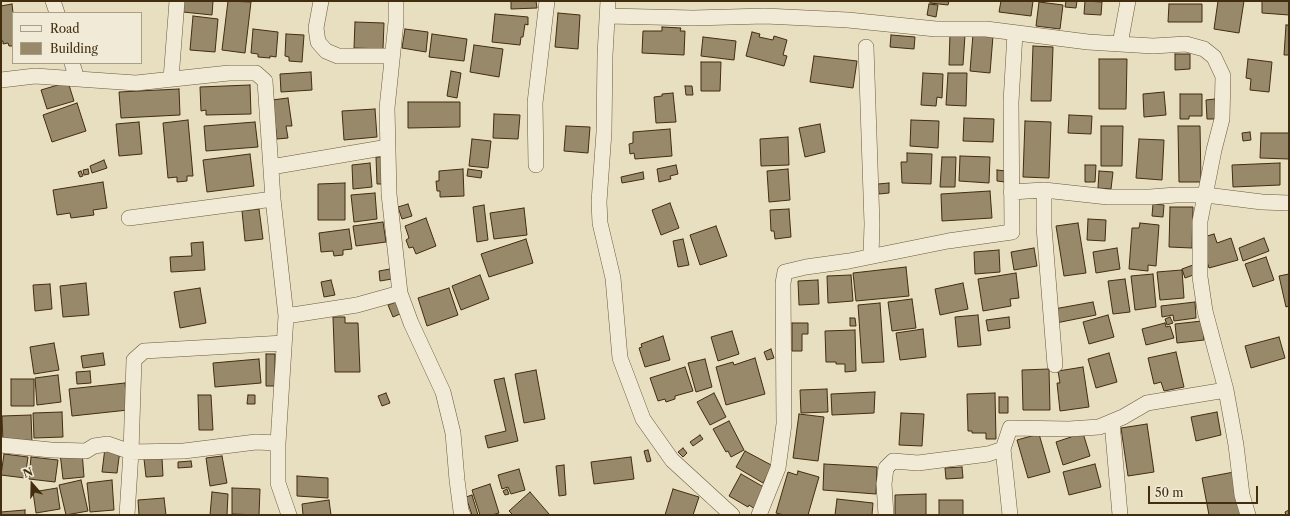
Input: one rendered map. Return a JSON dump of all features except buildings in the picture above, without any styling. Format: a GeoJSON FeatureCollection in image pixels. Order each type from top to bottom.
{"type":"FeatureCollection","features":[{"type":"Feature","properties":{"kind":"street"},"geometry":{"type":"LineString","coordinates":[[53,1],[57,12]]}},
{"type":"Feature","properties":{"kind":"street"},"geometry":{"type":"LineString","coordinates":[[171,79],[177,1]]}},
{"type":"Feature","properties":{"kind":"street"},"geometry":{"type":"LineString","coordinates":[[321,1],[316,28],[318,42],[326,50],[338,56],[392,56]]}},
{"type":"Feature","properties":{"kind":"street"},"geometry":{"type":"LineString","coordinates":[[396,1],[396,22],[387,108],[389,194],[400,293],[411,323],[443,392],[453,433],[457,480],[461,511],[463,515]]}},
{"type":"Feature","properties":{"kind":"street"},"geometry":{"type":"LineString","coordinates":[[536,165],[535,103],[547,1]]}},
{"type":"Feature","properties":{"kind":"street"},"geometry":{"type":"LineString","coordinates":[[608,1],[600,223],[613,278],[620,358],[643,419],[672,460],[732,515]]}},
{"type":"Feature","properties":{"kind":"street"},"geometry":{"type":"LineString","coordinates":[[1120,44],[1128,1]]}},
{"type":"Feature","properties":{"kind":"street"},"geometry":{"type":"LineString","coordinates":[[608,16],[693,18],[765,16],[848,20],[936,29],[986,29],[1088,42],[1153,46],[1186,44],[1204,49],[1214,57],[1222,76],[1222,119],[1214,150],[1200,221],[1200,277],[1205,311],[1226,390],[1236,445],[1242,495],[1248,515]]}},
{"type":"Feature","properties":{"kind":"street"},"geometry":{"type":"LineString","coordinates":[[759,515],[778,468],[784,424],[783,283],[785,272],[806,267],[849,262],[871,256],[948,241],[1012,232],[1011,102],[1015,33]]}},
{"type":"Feature","properties":{"kind":"street"},"geometry":{"type":"LineString","coordinates":[[866,47],[872,224],[871,256]]}},
{"type":"Feature","properties":{"kind":"street"},"geometry":{"type":"LineString","coordinates":[[72,64],[77,79]]}},
{"type":"Feature","properties":{"kind":"street"},"geometry":{"type":"LineString","coordinates":[[1,80],[35,76],[136,83],[229,73],[256,73],[265,81],[273,199],[286,316],[278,442],[278,483],[289,515]]}},
{"type":"Feature","properties":{"kind":"street"},"geometry":{"type":"LineString","coordinates":[[271,167],[388,147]]}},
{"type":"Feature","properties":{"kind":"street"},"geometry":{"type":"LineString","coordinates":[[1011,192],[1044,190],[1108,197],[1150,197],[1176,194],[1206,195],[1262,202],[1289,203]]}},
{"type":"Feature","properties":{"kind":"street"},"geometry":{"type":"LineString","coordinates":[[1044,190],[1044,227],[1055,365]]}},
{"type":"Feature","properties":{"kind":"street"},"geometry":{"type":"LineString","coordinates":[[128,218],[273,199]]}},
{"type":"Feature","properties":{"kind":"street"},"geometry":{"type":"LineString","coordinates":[[286,316],[357,305],[400,293]]}},
{"type":"Feature","properties":{"kind":"street"},"geometry":{"type":"LineString","coordinates":[[127,515],[134,360],[144,352],[284,343]]}},
{"type":"Feature","properties":{"kind":"street"},"geometry":{"type":"LineString","coordinates":[[1010,515],[1003,449],[1010,428],[1069,429],[1099,427],[1112,422],[1147,403],[1226,390]]}},
{"type":"Feature","properties":{"kind":"street"},"geometry":{"type":"LineString","coordinates":[[1112,422],[1120,515]]}},
{"type":"Feature","properties":{"kind":"street"},"geometry":{"type":"LineString","coordinates":[[1,445],[51,450],[86,451],[94,446],[108,444],[131,452],[184,451],[256,442],[278,442]]}},
{"type":"Feature","properties":{"kind":"street"},"geometry":{"type":"LineString","coordinates":[[886,515],[884,484],[886,468],[893,462],[918,463],[988,454],[1003,449]]}}]}
